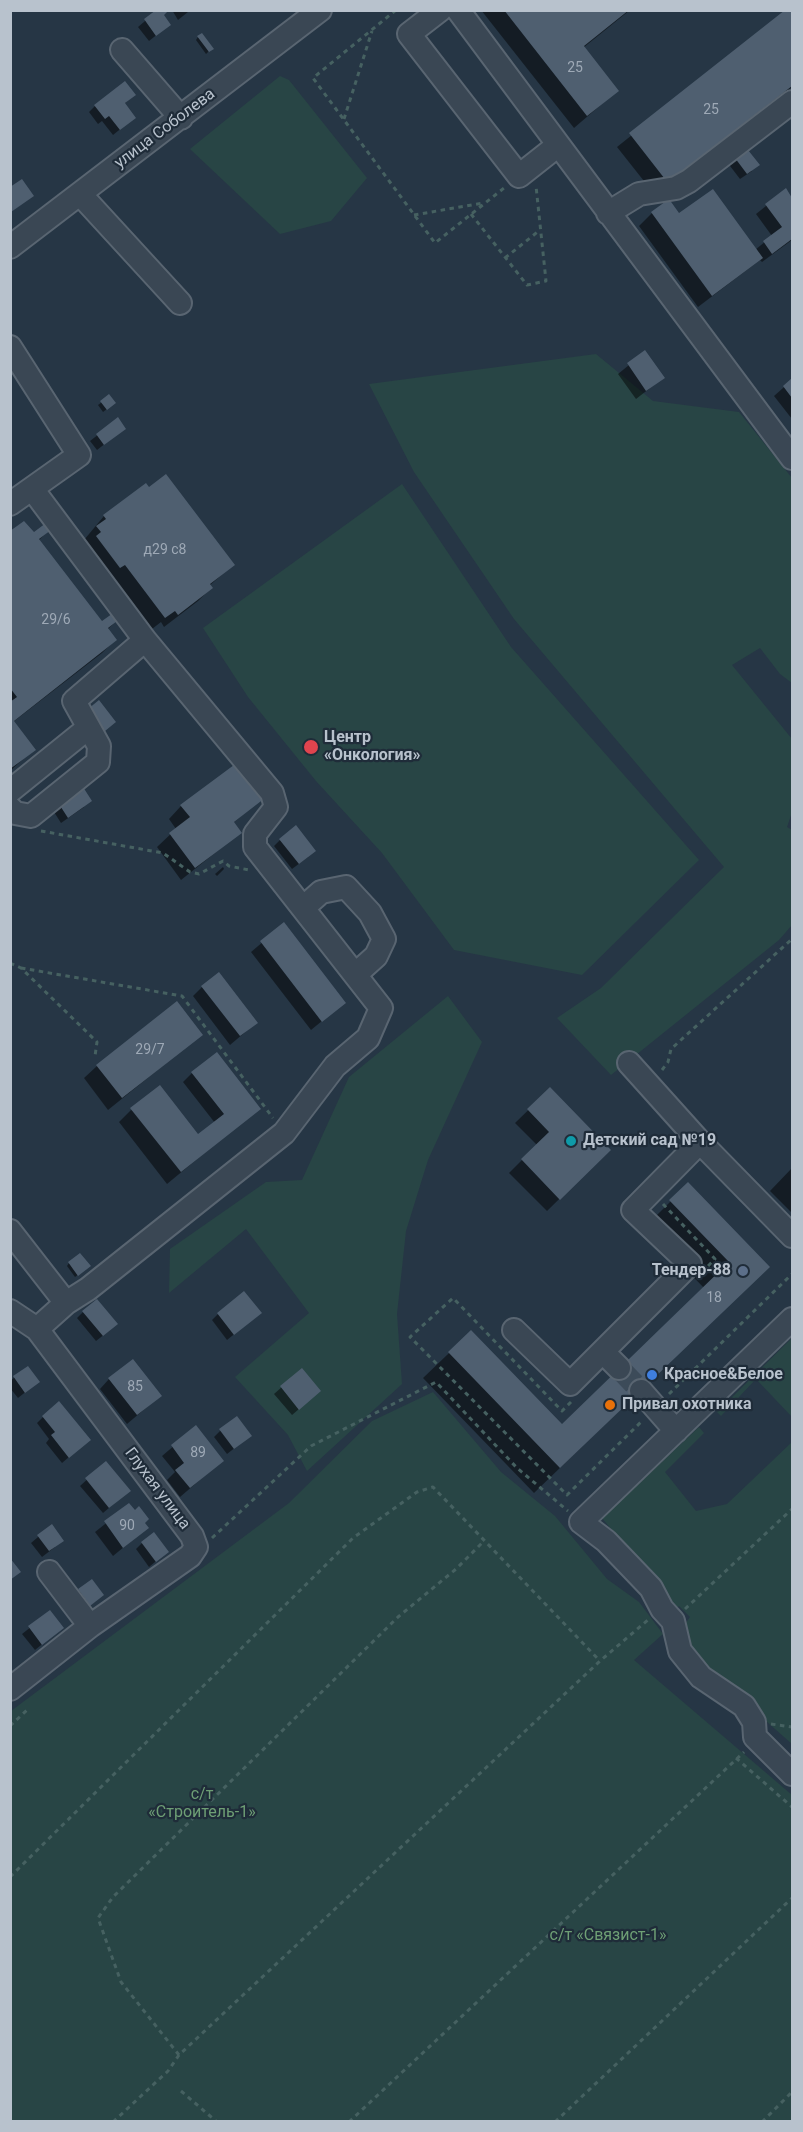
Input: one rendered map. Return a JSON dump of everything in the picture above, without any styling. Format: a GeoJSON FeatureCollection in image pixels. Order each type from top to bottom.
{"type":"FeatureCollection","features":[{"type":"Feature","properties":{"kind":"street","name":"улица Соболева"},"geometry":{"type":"LineString","coordinates":[[10,248],[320,10]]}},
{"type":"Feature","properties":{"kind":"street"},"geometry":{"type":"LineString","coordinates":[[440,10],[409,34],[526,170],[558,146]]}},
{"type":"Feature","properties":{"kind":"street"},"geometry":{"type":"LineString","coordinates":[[458,10],[792,458]]}},
{"type":"Feature","properties":{"kind":"street"},"geometry":{"type":"LineString","coordinates":[[122,50],[181,118]]}},
{"type":"Feature","properties":{"kind":"street"},"geometry":{"type":"LineString","coordinates":[[608,213],[639,194],[675,188],[689,181],[792,102]]}},
{"type":"Feature","properties":{"kind":"street"},"geometry":{"type":"LineString","coordinates":[[80,194],[180,303]]}},
{"type":"Feature","properties":{"kind":"street"},"geometry":{"type":"LineString","coordinates":[[10,347],[79,454],[33,490],[10,504]]}},
{"type":"Feature","properties":{"kind":"street"},"geometry":{"type":"LineString","coordinates":[[33,490],[145,640],[272,793],[276,807],[255,834],[255,847],[381,1008],[368,1038],[335,1066],[284,1133],[88,1289],[66,1302],[37,1329]]}},
{"type":"Feature","properties":{"kind":"street"},"geometry":{"type":"LineString","coordinates":[[10,808],[15,813],[31,816],[98,762],[99,746],[74,701],[145,640]]}},
{"type":"Feature","properties":{"kind":"street"},"geometry":{"type":"LineString","coordinates":[[10,791],[88,728]]}},
{"type":"Feature","properties":{"kind":"street"},"geometry":{"type":"LineString","coordinates":[[303,908],[321,892],[346,887],[370,913],[384,939],[376,956],[356,974]]}},
{"type":"Feature","properties":{"kind":"street"},"geometry":{"type":"LineString","coordinates":[[629,1063],[700,1142],[792,1236]]}},
{"type":"Feature","properties":{"kind":"street"},"geometry":{"type":"LineString","coordinates":[[514,1330],[570,1384],[603,1352],[690,1264],[633,1210],[700,1142]]}},
{"type":"Feature","properties":{"kind":"street"},"geometry":{"type":"LineString","coordinates":[[10,1231],[66,1302]]}},
{"type":"Feature","properties":{"kind":"street","name":"Глухая улица"},"geometry":{"type":"LineString","coordinates":[[10,1311],[37,1329],[192,1536],[196,1547],[190,1556],[90,1626],[10,1689]]}},
{"type":"Feature","properties":{"kind":"street"},"geometry":{"type":"LineString","coordinates":[[792,1319],[581,1522],[606,1541],[651,1588],[667,1615],[680,1651],[701,1677],[744,1707],[754,1722],[755,1737],[792,1774]]}},
{"type":"Feature","properties":{"kind":"street"},"geometry":{"type":"LineString","coordinates":[[603,1352],[619,1368]]}},
{"type":"Feature","properties":{"kind":"street"},"geometry":{"type":"LineString","coordinates":[[648,1399],[676,1431]]}},
{"type":"Feature","properties":{"kind":"street"},"geometry":{"type":"LineString","coordinates":[[49,1572],[90,1626]]}},
{"type":"Feature","properties":{"kind":"path"},"geometry":{"type":"LineString","coordinates":[[396,10],[313,78],[435,243],[471,214],[526,170],[540,230],[546,281],[527,285],[471,214]]}},
{"type":"Feature","properties":{"kind":"path"},"geometry":{"type":"LineString","coordinates":[[344,119],[373,30]]}},
{"type":"Feature","properties":{"kind":"path"},"geometry":{"type":"LineString","coordinates":[[414,215],[485,203]]}},
{"type":"Feature","properties":{"kind":"path"},"geometry":{"type":"LineString","coordinates":[[505,258],[540,230]]}},
{"type":"Feature","properties":{"kind":"path"},"geometry":{"type":"LineString","coordinates":[[39,830],[164,853],[190,872],[199,874],[223,861],[229,866],[254,870],[271,867]]}},
{"type":"Feature","properties":{"kind":"path"},"geometry":{"type":"LineString","coordinates":[[649,1086],[668,1062],[671,1049],[792,939]]}},
{"type":"Feature","properties":{"kind":"path"},"geometry":{"type":"LineString","coordinates":[[10,963],[21,969],[97,1042],[95,1056]]}},
{"type":"Feature","properties":{"kind":"path"},"geometry":{"type":"LineString","coordinates":[[21,969],[182,996],[284,1133]]}},
{"type":"Feature","properties":{"kind":"path"},"geometry":{"type":"LineString","coordinates":[[658,1199],[715,1259],[707,1267]]}},
{"type":"Feature","properties":{"kind":"path"},"geometry":{"type":"LineString","coordinates":[[579,1394],[562,1411],[453,1298],[410,1336],[567,1495],[648,1399],[792,1274]]}},
{"type":"Feature","properties":{"kind":"path"},"geometry":{"type":"LineString","coordinates":[[196,1547],[219,1534],[311,1446],[436,1382],[517,1468],[581,1522]]}},
{"type":"Feature","properties":{"kind":"path"},"geometry":{"type":"LineString","coordinates":[[10,1878],[352,1538],[417,1492],[433,1487],[600,1661]]}},
{"type":"Feature","properties":{"kind":"path"},"geometry":{"type":"LineString","coordinates":[[113,2121],[168,2072],[179,2055],[600,1661],[667,1615],[792,1509]]}},
{"type":"Feature","properties":{"kind":"path"},"geometry":{"type":"LineString","coordinates":[[179,2055],[121,1982],[98,1918],[113,1897],[398,1617],[456,1569],[484,1541]]}},
{"type":"Feature","properties":{"kind":"path"},"geometry":{"type":"LineString","coordinates":[[10,1726],[27,1710]]}},
{"type":"Feature","properties":{"kind":"path"},"geometry":{"type":"LineString","coordinates":[[349,2121],[736,1758],[755,1737]]}},
{"type":"Feature","properties":{"kind":"path"},"geometry":{"type":"LineString","coordinates":[[736,1758],[792,1807]]}},
{"type":"Feature","properties":{"kind":"path"},"geometry":{"type":"LineString","coordinates":[[555,2121],[792,1898]]}},
{"type":"Feature","properties":{"kind":"path"},"geometry":{"type":"LineString","coordinates":[[181,2091],[217,2121]]}},
{"type":"Feature","properties":{"kind":"path"},"geometry":{"type":"LineString","coordinates":[[762,2121],[792,2092]]}},
{"type":"Feature","properties":{"kind":"green space"},"geometry":{"type":"Polygon","coordinates":[[[280,76],[289,80],[367,178],[331,221],[280,234],[190,149],[280,76]]]}},
{"type":"Feature","properties":{"kind":"green space"},"geometry":{"type":"Polygon","coordinates":[[[596,354],[653,401],[739,412],[792,478],[792,683],[780,674],[760,648],[732,665],[792,739],[792,812],[787,827],[792,830],[792,925],[779,940],[611,1075],[557,1018],[601,988],[724,867],[514,619],[414,472],[369,384],[596,354]]]}},
{"type":"Feature","properties":{"kind":"green space"},"geometry":{"type":"Polygon","coordinates":[[[402,484],[511,647],[699,860],[582,975],[454,950],[382,853],[316,781],[248,697],[203,628],[402,484]]]}},
{"type":"Feature","properties":{"kind":"green space"},"geometry":{"type":"Polygon","coordinates":[[[448,996],[482,1042],[428,1160],[406,1231],[397,1314],[402,1384],[307,1471],[288,1435],[235,1377],[309,1313],[246,1229],[169,1293],[170,1249],[266,1182],[302,1180],[349,1077],[448,996]]]}},
{"type":"Feature","properties":{"kind":"green space"},"geometry":{"type":"Polygon","coordinates":[[[792,1338],[792,1417],[756,1379],[721,1416],[717,1412],[792,1338]]]}},
{"type":"Feature","properties":{"kind":"green space"},"geometry":{"type":"Polygon","coordinates":[[[433,1392],[501,1472],[555,1516],[607,1579],[639,1602],[663,1634],[634,1660],[792,1795],[792,2121],[11,2121],[11,1711],[289,1503],[372,1421],[433,1392]]]}},
{"type":"Feature","properties":{"kind":"green space"},"geometry":{"type":"Polygon","coordinates":[[[699,1427],[704,1433],[665,1472],[696,1511],[727,1504],[792,1442],[792,1744],[691,1655],[683,1627],[690,1617],[679,1606],[677,1608],[602,1518],[699,1427]]]}},
{"type":"Feature","properties":{"kind":"building"},"geometry":{"type":"Polygon","coordinates":[[[156,10],[169,10],[164,15],[171,25],[156,36],[144,19],[156,10]]]}},
{"type":"Feature","properties":{"kind":"building"},"geometry":{"type":"Polygon","coordinates":[[[504,10],[629,10],[584,46],[619,91],[587,116],[504,10]]]}},
{"type":"Feature","properties":{"kind":"building"},"geometry":{"type":"Polygon","coordinates":[[[785,10],[792,10],[792,86],[668,183],[629,133],[785,10]]]}},
{"type":"Feature","properties":{"kind":"building"},"geometry":{"type":"Polygon","coordinates":[[[202,33],[214,49],[209,52],[197,36],[202,33]]]}},
{"type":"Feature","properties":{"kind":"building"},"geometry":{"type":"Polygon","coordinates":[[[125,81],[136,95],[125,103],[136,118],[120,130],[109,116],[105,119],[94,105],[125,81]]]}},
{"type":"Feature","properties":{"kind":"building"},"geometry":{"type":"Polygon","coordinates":[[[744,145],[760,165],[747,174],[732,154],[744,145]]]}},
{"type":"Feature","properties":{"kind":"building"},"geometry":{"type":"Polygon","coordinates":[[[22,179],[34,196],[11,212],[10,187],[22,179]]]}},
{"type":"Feature","properties":{"kind":"building"},"geometry":{"type":"Polygon","coordinates":[[[786,188],[792,198],[792,239],[772,254],[763,241],[782,227],[765,204],[786,188]]]}},
{"type":"Feature","properties":{"kind":"building"},"geometry":{"type":"Polygon","coordinates":[[[713,189],[763,258],[712,296],[651,212],[669,199],[679,213],[713,189]]]}},
{"type":"Feature","properties":{"kind":"building"},"geometry":{"type":"Polygon","coordinates":[[[645,350],[665,378],[646,391],[627,363],[645,350]]]}},
{"type":"Feature","properties":{"kind":"building"},"geometry":{"type":"Polygon","coordinates":[[[792,378],[792,398],[783,386],[792,378]]]}},
{"type":"Feature","properties":{"kind":"building"},"geometry":{"type":"Polygon","coordinates":[[[109,394],[116,403],[107,410],[100,401],[109,394]]]}},
{"type":"Feature","properties":{"kind":"building"},"geometry":{"type":"Polygon","coordinates":[[[118,417],[126,429],[104,445],[96,434],[118,417]]]}},
{"type":"Feature","properties":{"kind":"building"},"geometry":{"type":"Polygon","coordinates":[[[166,474],[235,565],[210,584],[213,588],[178,615],[175,611],[165,618],[125,565],[120,568],[96,536],[101,532],[96,526],[106,519],[103,515],[146,483],[149,487],[166,474]]]}},
{"type":"Feature","properties":{"kind":"building"},"geometry":{"type":"Polygon","coordinates":[[[24,521],[34,532],[46,523],[51,530],[39,539],[102,621],[116,611],[121,618],[108,628],[117,640],[14,721],[36,750],[10,769],[10,702],[17,697],[10,688],[10,531],[24,521]]]}},
{"type":"Feature","properties":{"kind":"building"},"geometry":{"type":"Polygon","coordinates":[[[99,700],[116,722],[105,731],[88,709],[99,700]]]}},
{"type":"Feature","properties":{"kind":"building"},"geometry":{"type":"Polygon","coordinates":[[[238,762],[265,798],[234,822],[242,833],[195,868],[169,833],[190,817],[180,805],[238,762]]]}},
{"type":"Feature","properties":{"kind":"building"},"geometry":{"type":"Polygon","coordinates":[[[83,787],[92,801],[68,818],[59,804],[83,787]]]}},
{"type":"Feature","properties":{"kind":"building"},"geometry":{"type":"Polygon","coordinates":[[[296,825],[316,851],[299,864],[279,839],[296,825]]]}},
{"type":"Feature","properties":{"kind":"building"},"geometry":{"type":"Polygon","coordinates":[[[284,922],[346,1003],[322,1022],[260,941],[284,922]]]}},
{"type":"Feature","properties":{"kind":"building"},"geometry":{"type":"Polygon","coordinates":[[[219,972],[258,1023],[240,1036],[201,986],[219,972]]]}},
{"type":"Feature","properties":{"kind":"building"},"geometry":{"type":"Polygon","coordinates":[[[177,1001],[203,1035],[122,1098],[96,1065],[177,1001]]]}},
{"type":"Feature","properties":{"kind":"building"},"geometry":{"type":"Polygon","coordinates":[[[217,1052],[261,1109],[181,1172],[130,1108],[160,1085],[198,1134],[224,1114],[191,1072],[217,1052]]]}},
{"type":"Feature","properties":{"kind":"building","name":"Детский сад №19"},"geometry":{"type":"Polygon","coordinates":[[[550,1087],[611,1150],[560,1200],[521,1159],[549,1132],[527,1109],[550,1087]]]}},
{"type":"Feature","properties":{"kind":"building"},"geometry":{"type":"Polygon","coordinates":[[[688,1182],[770,1267],[560,1468],[448,1352],[471,1330],[562,1424],[729,1262],[669,1200],[688,1182]]]}},
{"type":"Feature","properties":{"kind":"building"},"geometry":{"type":"Polygon","coordinates":[[[80,1253],[91,1266],[78,1276],[68,1262],[80,1253]]]}},
{"type":"Feature","properties":{"kind":"building"},"geometry":{"type":"Polygon","coordinates":[[[244,1291],[262,1313],[234,1335],[217,1313],[244,1291]]]}},
{"type":"Feature","properties":{"kind":"building"},"geometry":{"type":"Polygon","coordinates":[[[97,1299],[118,1324],[103,1336],[82,1311],[97,1299]]]}},
{"type":"Feature","properties":{"kind":"building"},"geometry":{"type":"Polygon","coordinates":[[[133,1359],[162,1396],[137,1415],[108,1378],[133,1359]]]}},
{"type":"Feature","properties":{"kind":"building"},"geometry":{"type":"Polygon","coordinates":[[[28,1366],[40,1382],[25,1393],[13,1376],[28,1366]]]}},
{"type":"Feature","properties":{"kind":"building"},"geometry":{"type":"Polygon","coordinates":[[[302,1368],[321,1391],[299,1410],[280,1386],[302,1368]]]}},
{"type":"Feature","properties":{"kind":"building"},"geometry":{"type":"Polygon","coordinates":[[[59,1401],[91,1440],[69,1458],[51,1435],[55,1432],[42,1416],[59,1401]]]}},
{"type":"Feature","properties":{"kind":"building"},"geometry":{"type":"Polygon","coordinates":[[[237,1416],[252,1436],[234,1449],[219,1429],[237,1416]]]}},
{"type":"Feature","properties":{"kind":"building"},"geometry":{"type":"Polygon","coordinates":[[[196,1425],[224,1461],[190,1488],[175,1470],[184,1463],[171,1445],[196,1425]]]}},
{"type":"Feature","properties":{"kind":"building"},"geometry":{"type":"Polygon","coordinates":[[[106,1461],[131,1491],[109,1508],[85,1478],[106,1461]]]}},
{"type":"Feature","properties":{"kind":"building"},"geometry":{"type":"Polygon","coordinates":[[[129,1503],[135,1510],[139,1506],[149,1519],[145,1523],[149,1528],[123,1548],[104,1521],[129,1503]]]}},
{"type":"Feature","properties":{"kind":"building"},"geometry":{"type":"Polygon","coordinates":[[[52,1524],[64,1541],[49,1551],[37,1535],[52,1524]]]}},
{"type":"Feature","properties":{"kind":"building"},"geometry":{"type":"Polygon","coordinates":[[[154,1532],[169,1552],[156,1562],[141,1542],[154,1532]]]}},
{"type":"Feature","properties":{"kind":"building"},"geometry":{"type":"Polygon","coordinates":[[[10,1558],[21,1572],[10,1580],[10,1558]]]}},
{"type":"Feature","properties":{"kind":"building"},"geometry":{"type":"Polygon","coordinates":[[[92,1579],[104,1595],[90,1606],[78,1589],[92,1579]]]}},
{"type":"Feature","properties":{"kind":"building"},"geometry":{"type":"Polygon","coordinates":[[[50,1610],[64,1628],[42,1645],[28,1626],[50,1610]]]}},
{"type":"Feature","properties":{"kind":"tunnel"},"geometry":{"type":"LineString","coordinates":[[619,1368],[641,1391]]}},
{"type":"Feature","properties":{"kind":"place","name":"Центр «Онкология»"},"geometry":{"type":"Point","coordinates":[311,747]}},
{"type":"Feature","properties":{"kind":"place","name":"Детский сад №19"},"geometry":{"type":"Point","coordinates":[571,1141]}},
{"type":"Feature","properties":{"kind":"place","name":"Тендер-88"},"geometry":{"type":"Point","coordinates":[743,1271]}},
{"type":"Feature","properties":{"kind":"place","name":"Красное&Белое"},"geometry":{"type":"Point","coordinates":[652,1375]}},
{"type":"Feature","properties":{"kind":"place","name":"Привал охотника"},"geometry":{"type":"Point","coordinates":[610,1405]}},
{"type":"Feature","properties":{"kind":"park label","name":"с/т «Строитель-1»"},"geometry":{"type":"Point","coordinates":[202,1804]}},
{"type":"Feature","properties":{"kind":"park label","name":"с/т «Связист-1»"},"geometry":{"type":"Point","coordinates":[608,1936]}}]}
